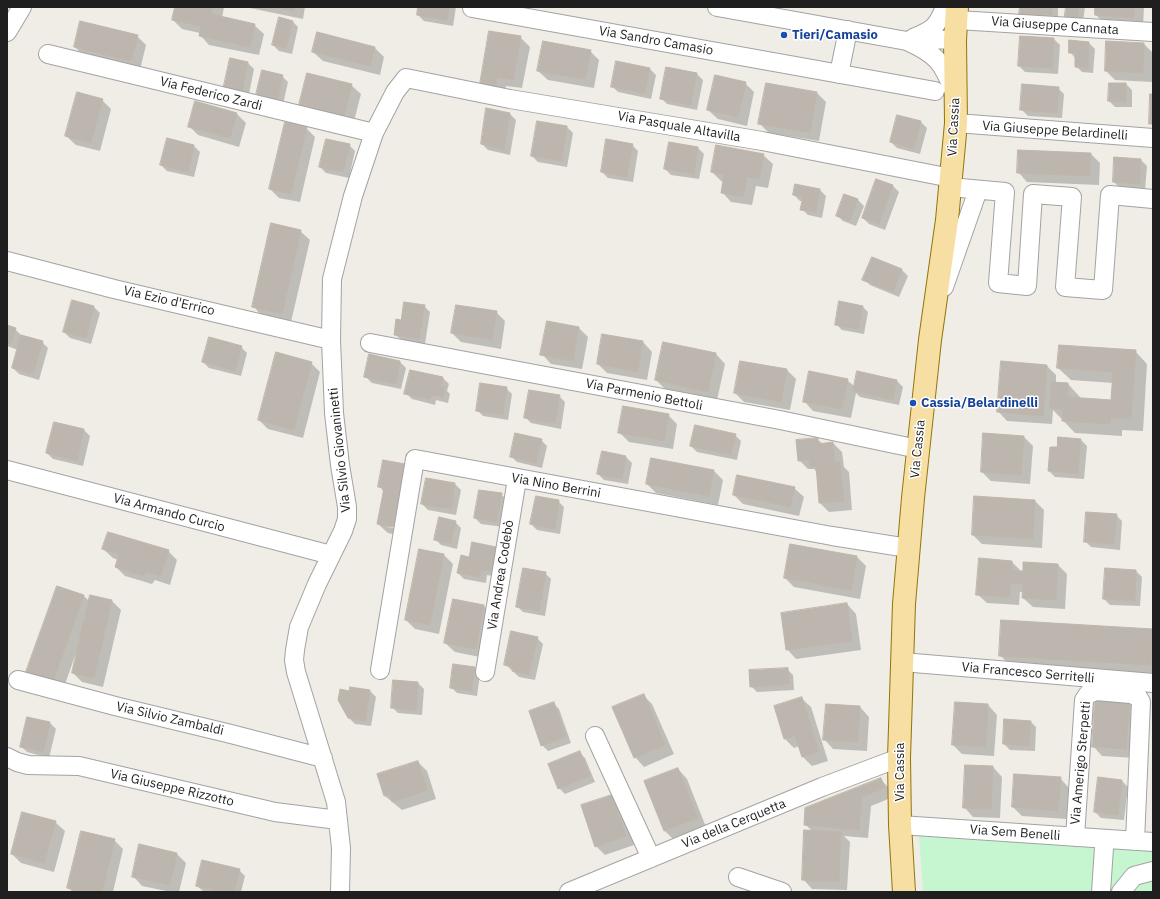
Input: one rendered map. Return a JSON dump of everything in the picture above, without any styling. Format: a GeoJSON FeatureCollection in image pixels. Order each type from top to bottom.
{"type":"FeatureCollection","features":[{"type":"Feature","properties":{"kind":"main road","name":"Via Cassia"},"geometry":{"type":"LineString","coordinates":[[904,892],[900,825],[899,758],[908,548],[918,449],[951,182],[956,123],[954,25]]}},
{"type":"Feature","properties":{"kind":"street"},"geometry":{"type":"LineString","coordinates":[[7,32],[22,7]]}},
{"type":"Feature","properties":{"kind":"street","name":"Via Giuseppe Cannata"},"geometry":{"type":"LineString","coordinates":[[717,7],[848,30],[939,50],[954,25],[1153,32]]}},
{"type":"Feature","properties":{"kind":"street","name":"Via Sandro Camasio"},"geometry":{"type":"LineString","coordinates":[[472,8],[935,91]]}},
{"type":"Feature","properties":{"kind":"street"},"geometry":{"type":"LineString","coordinates":[[954,25],[939,21],[914,44],[937,59],[947,73],[956,97]]}},
{"type":"Feature","properties":{"kind":"street"},"geometry":{"type":"LineString","coordinates":[[840,74],[848,30]]}},
{"type":"Feature","properties":{"kind":"street","name":"Via Federico Zardi"},"geometry":{"type":"LineString","coordinates":[[48,54],[374,134]]}},
{"type":"Feature","properties":{"kind":"street","name":"Via Silvio Giovaninetti"},"geometry":{"type":"LineString","coordinates":[[340,892],[341,848],[336,802],[296,672],[294,660],[299,627],[317,584],[343,532],[347,519],[348,507],[340,465],[334,413],[331,340],[332,279],[353,196],[374,134],[395,92],[406,78]]}},
{"type":"Feature","properties":{"kind":"street","name":"Via Pasquale Altavilla"},"geometry":{"type":"LineString","coordinates":[[406,78],[510,99],[762,141],[951,182],[978,190],[1005,192],[998,283],[1027,286],[1033,194],[1072,197],[1066,287],[1103,290],[1110,195],[1153,199]]}},
{"type":"Feature","properties":{"kind":"street","name":"Via Giuseppe Belardinelli"},"geometry":{"type":"LineString","coordinates":[[956,123],[1153,138]]}},
{"type":"Feature","properties":{"kind":"street"},"geometry":{"type":"LineString","coordinates":[[934,314],[978,190]]}},
{"type":"Feature","properties":{"kind":"street","name":"Via Ezio d'Errico"},"geometry":{"type":"LineString","coordinates":[[7,261],[114,289],[331,340]]}},
{"type":"Feature","properties":{"kind":"street","name":"Via Parmenio Bettoli"},"geometry":{"type":"LineString","coordinates":[[370,343],[772,419],[918,449]]}},
{"type":"Feature","properties":{"kind":"street","name":"Via Nino Berrini"},"geometry":{"type":"LineString","coordinates":[[380,670],[415,459],[832,536],[908,548]]}},
{"type":"Feature","properties":{"kind":"street","name":"Via Armando Curcio"},"geometry":{"type":"LineString","coordinates":[[7,470],[331,555]]}},
{"type":"Feature","properties":{"kind":"street","name":"Via Andrea Codebò"},"geometry":{"type":"LineString","coordinates":[[485,672],[517,479]]}},
{"type":"Feature","properties":{"kind":"street","name":"Via Francesco Serritelli"},"geometry":{"type":"LineString","coordinates":[[902,662],[1153,683]]}},
{"type":"Feature","properties":{"kind":"street","name":"Via Silvio Zambaldi"},"geometry":{"type":"LineString","coordinates":[[18,680],[322,758]]}},
{"type":"Feature","properties":{"kind":"street","name":"Via Amerigo Sterpetti"},"geometry":{"type":"LineString","coordinates":[[1075,838],[1084,700],[1088,694],[1096,691],[1131,694],[1138,697],[1141,702],[1135,841]]}},
{"type":"Feature","properties":{"kind":"street"},"geometry":{"type":"LineString","coordinates":[[595,736],[651,858]]}},
{"type":"Feature","properties":{"kind":"street","name":"Via Giuseppe Rizzotto"},"geometry":{"type":"LineString","coordinates":[[7,757],[28,765],[79,766],[275,812],[338,820]]}},
{"type":"Feature","properties":{"kind":"street","name":"Via della Cerquetta"},"geometry":{"type":"LineString","coordinates":[[569,892],[822,787],[899,758]]}},
{"type":"Feature","properties":{"kind":"street","name":"Via Sem Benelli"},"geometry":{"type":"LineString","coordinates":[[900,825],[1075,838],[1153,842]]}},
{"type":"Feature","properties":{"kind":"street"},"geometry":{"type":"LineString","coordinates":[[1101,892],[1104,848]]}},
{"type":"Feature","properties":{"kind":"street"},"geometry":{"type":"LineString","coordinates":[[1121,892],[1134,876],[1153,871]]}},
{"type":"Feature","properties":{"kind":"street"},"geometry":{"type":"LineString","coordinates":[[738,877],[782,892]]}},
{"type":"Feature","properties":{"kind":"green space"},"geometry":{"type":"Polygon","coordinates":[[[919,835],[1153,851],[1153,892],[923,892],[919,835]]]}},
{"type":"Feature","properties":{"kind":"building"},"geometry":{"type":"Polygon","coordinates":[[[175,7],[213,7],[211,14],[255,24],[250,47],[199,36],[201,26],[172,20],[175,7]]]}},
{"type":"Feature","properties":{"kind":"building"},"geometry":{"type":"Polygon","coordinates":[[[277,7],[294,7],[294,11],[277,7]]]}},
{"type":"Feature","properties":{"kind":"building"},"geometry":{"type":"Polygon","coordinates":[[[418,7],[449,7],[447,20],[417,15],[418,7]]]}},
{"type":"Feature","properties":{"kind":"building"},"geometry":{"type":"Polygon","coordinates":[[[1020,7],[1052,7],[1052,15],[1019,14],[1020,7]]]}},
{"type":"Feature","properties":{"kind":"building"},"geometry":{"type":"Polygon","coordinates":[[[1066,7],[1079,7],[1077,23],[1064,22],[1066,7]]]}},
{"type":"Feature","properties":{"kind":"building"},"geometry":{"type":"Polygon","coordinates":[[[1095,7],[1135,7],[1134,18],[1095,15],[1095,7]]]}},
{"type":"Feature","properties":{"kind":"building"},"geometry":{"type":"Polygon","coordinates":[[[279,17],[293,21],[286,48],[272,45],[279,17]]]}},
{"type":"Feature","properties":{"kind":"building"},"geometry":{"type":"Polygon","coordinates":[[[80,21],[138,35],[131,61],[74,47],[80,21]]]}},
{"type":"Feature","properties":{"kind":"building"},"geometry":{"type":"Polygon","coordinates":[[[489,31],[521,36],[513,80],[497,77],[496,87],[480,84],[489,31]]]}},
{"type":"Feature","properties":{"kind":"building"},"geometry":{"type":"Polygon","coordinates":[[[317,32],[375,47],[370,66],[312,52],[317,32]]]}},
{"type":"Feature","properties":{"kind":"building"},"geometry":{"type":"Polygon","coordinates":[[[1020,36],[1054,38],[1052,68],[1018,66],[1020,36]]]}},
{"type":"Feature","properties":{"kind":"building"},"geometry":{"type":"Polygon","coordinates":[[[1069,40],[1089,42],[1088,68],[1075,67],[1075,53],[1069,53],[1069,40]]]}},
{"type":"Feature","properties":{"kind":"building"},"geometry":{"type":"Polygon","coordinates":[[[543,41],[591,50],[585,79],[537,71],[543,41]]]}},
{"type":"Feature","properties":{"kind":"building"},"geometry":{"type":"Polygon","coordinates":[[[1106,41],[1144,43],[1143,73],[1105,71],[1106,41]]]}},
{"type":"Feature","properties":{"kind":"building"},"geometry":{"type":"Polygon","coordinates":[[[230,58],[248,62],[242,94],[223,90],[230,58]]]}},
{"type":"Feature","properties":{"kind":"building"},"geometry":{"type":"Polygon","coordinates":[[[616,61],[650,68],[645,93],[611,87],[616,61]]]}},
{"type":"Feature","properties":{"kind":"building"},"geometry":{"type":"Polygon","coordinates":[[[666,67],[697,73],[691,105],[660,99],[666,67]]]}},
{"type":"Feature","properties":{"kind":"building"},"geometry":{"type":"Polygon","coordinates":[[[262,70],[283,75],[277,103],[255,99],[262,70]]]}},
{"type":"Feature","properties":{"kind":"building"},"geometry":{"type":"Polygon","coordinates":[[[307,73],[352,84],[344,116],[299,105],[307,73]]]}},
{"type":"Feature","properties":{"kind":"building"},"geometry":{"type":"Polygon","coordinates":[[[715,75],[746,82],[738,117],[707,110],[715,75]]]}},
{"type":"Feature","properties":{"kind":"building"},"geometry":{"type":"Polygon","coordinates":[[[766,83],[817,92],[810,133],[758,124],[766,83]]]}},
{"type":"Feature","properties":{"kind":"building"},"geometry":{"type":"Polygon","coordinates":[[[1109,83],[1126,83],[1126,102],[1108,101],[1109,83]]]}},
{"type":"Feature","properties":{"kind":"building"},"geometry":{"type":"Polygon","coordinates":[[[1022,84],[1059,87],[1057,113],[1020,110],[1022,84]]]}},
{"type":"Feature","properties":{"kind":"building"},"geometry":{"type":"Polygon","coordinates":[[[77,92],[103,99],[91,143],[65,136],[77,92]]]}},
{"type":"Feature","properties":{"kind":"building"},"geometry":{"type":"Polygon","coordinates":[[[1150,94],[1153,94],[1153,124],[1149,124],[1150,94]]]}},
{"type":"Feature","properties":{"kind":"building"},"geometry":{"type":"Polygon","coordinates":[[[195,101],[237,113],[230,138],[188,127],[195,101]]]}},
{"type":"Feature","properties":{"kind":"building"},"geometry":{"type":"Polygon","coordinates":[[[486,108],[510,113],[504,150],[481,144],[486,108]]]}},
{"type":"Feature","properties":{"kind":"building"},"geometry":{"type":"Polygon","coordinates":[[[897,115],[921,121],[914,149],[890,142],[897,115]]]}},
{"type":"Feature","properties":{"kind":"building"},"geometry":{"type":"Polygon","coordinates":[[[537,121],[567,126],[562,161],[531,156],[537,121]]]}},
{"type":"Feature","properties":{"kind":"building"},"geometry":{"type":"Polygon","coordinates":[[[285,122],[307,127],[291,194],[269,189],[285,122]]]}},
{"type":"Feature","properties":{"kind":"building"},"geometry":{"type":"Polygon","coordinates":[[[167,138],[194,145],[188,172],[160,165],[167,138]]]}},
{"type":"Feature","properties":{"kind":"building"},"geometry":{"type":"Polygon","coordinates":[[[326,139],[350,144],[343,172],[319,167],[326,139]]]}},
{"type":"Feature","properties":{"kind":"building"},"geometry":{"type":"Polygon","coordinates":[[[606,139],[633,144],[627,177],[601,172],[606,139]]]}},
{"type":"Feature","properties":{"kind":"building"},"geometry":{"type":"Polygon","coordinates":[[[669,142],[698,147],[694,174],[664,169],[669,142]]]}},
{"type":"Feature","properties":{"kind":"building"},"geometry":{"type":"Polygon","coordinates":[[[716,145],[764,154],[759,179],[747,177],[743,197],[721,193],[724,175],[711,172],[716,145]]]}},
{"type":"Feature","properties":{"kind":"building"},"geometry":{"type":"Polygon","coordinates":[[[1018,150],[1091,153],[1090,176],[1017,173],[1018,150]]]}},
{"type":"Feature","properties":{"kind":"building"},"geometry":{"type":"Polygon","coordinates":[[[1114,157],[1141,159],[1140,184],[1113,182],[1114,157]]]}},
{"type":"Feature","properties":{"kind":"building"},"geometry":{"type":"Polygon","coordinates":[[[876,179],[893,185],[879,224],[862,218],[876,179]]]}},
{"type":"Feature","properties":{"kind":"building"},"geometry":{"type":"Polygon","coordinates":[[[795,184],[820,189],[816,212],[800,210],[803,197],[793,195],[795,184]]]}},
{"type":"Feature","properties":{"kind":"building"},"geometry":{"type":"Polygon","coordinates":[[[844,194],[858,199],[850,221],[836,216],[844,194]]]}},
{"type":"Feature","properties":{"kind":"building"},"geometry":{"type":"Polygon","coordinates":[[[271,223],[301,230],[282,314],[252,307],[271,223]]]}},
{"type":"Feature","properties":{"kind":"building"},"geometry":{"type":"Polygon","coordinates":[[[872,257],[902,269],[893,292],[862,280],[872,257]]]}},
{"type":"Feature","properties":{"kind":"building"},"geometry":{"type":"Polygon","coordinates":[[[72,300],[94,306],[86,338],[63,332],[72,300]]]}},
{"type":"Feature","properties":{"kind":"building"},"geometry":{"type":"Polygon","coordinates":[[[839,301],[863,306],[858,329],[835,325],[839,301]]]}},
{"type":"Feature","properties":{"kind":"building"},"geometry":{"type":"Polygon","coordinates":[[[404,302],[425,305],[419,339],[394,335],[396,319],[401,320],[404,302]]]}},
{"type":"Feature","properties":{"kind":"building"},"geometry":{"type":"Polygon","coordinates":[[[456,305],[497,311],[492,340],[451,333],[456,305]]]}},
{"type":"Feature","properties":{"kind":"building"},"geometry":{"type":"Polygon","coordinates":[[[547,321],[579,327],[573,361],[540,355],[547,321]]]}},
{"type":"Feature","properties":{"kind":"building"},"geometry":{"type":"Polygon","coordinates":[[[7,325],[16,328],[11,344],[7,343],[7,325]]]}},
{"type":"Feature","properties":{"kind":"building"},"geometry":{"type":"Polygon","coordinates":[[[602,334],[643,341],[638,372],[597,364],[602,334]]]}},
{"type":"Feature","properties":{"kind":"building"},"geometry":{"type":"Polygon","coordinates":[[[21,335],[43,341],[33,374],[12,368],[21,335]]]}},
{"type":"Feature","properties":{"kind":"building"},"geometry":{"type":"Polygon","coordinates":[[[209,337],[242,346],[235,371],[202,362],[209,337]]]}},
{"type":"Feature","properties":{"kind":"building"},"geometry":{"type":"Polygon","coordinates":[[[663,342],[716,353],[708,392],[655,380],[663,342]]]}},
{"type":"Feature","properties":{"kind":"building"},"geometry":{"type":"Polygon","coordinates":[[[1059,345],[1136,350],[1131,419],[1110,418],[1110,424],[1062,421],[1063,409],[1050,408],[1051,382],[1068,383],[1068,397],[1111,400],[1113,372],[1057,368],[1059,345]]]}},
{"type":"Feature","properties":{"kind":"building"},"geometry":{"type":"Polygon","coordinates":[[[276,352],[312,362],[294,430],[258,420],[276,352]]]}},
{"type":"Feature","properties":{"kind":"building"},"geometry":{"type":"Polygon","coordinates":[[[369,354],[400,361],[396,384],[364,377],[369,354]]]}},
{"type":"Feature","properties":{"kind":"building"},"geometry":{"type":"Polygon","coordinates":[[[740,361],[787,369],[781,402],[734,393],[740,361]]]}},
{"type":"Feature","properties":{"kind":"building"},"geometry":{"type":"Polygon","coordinates":[[[1001,361],[1047,365],[1043,416],[997,412],[1001,361]]]}},
{"type":"Feature","properties":{"kind":"building"},"geometry":{"type":"Polygon","coordinates":[[[410,370],[443,377],[441,386],[445,387],[443,397],[431,395],[430,399],[404,394],[410,370]]]}},
{"type":"Feature","properties":{"kind":"building"},"geometry":{"type":"Polygon","coordinates":[[[809,371],[848,379],[842,409],[803,402],[809,371]]]}},
{"type":"Feature","properties":{"kind":"building"},"geometry":{"type":"Polygon","coordinates":[[[857,371],[897,380],[893,400],[853,391],[857,371]]]}},
{"type":"Feature","properties":{"kind":"building"},"geometry":{"type":"Polygon","coordinates":[[[480,383],[507,387],[503,415],[476,411],[480,383]]]}},
{"type":"Feature","properties":{"kind":"building"},"geometry":{"type":"Polygon","coordinates":[[[529,390],[560,395],[555,423],[524,418],[529,390]]]}},
{"type":"Feature","properties":{"kind":"building"},"geometry":{"type":"Polygon","coordinates":[[[623,406],[669,414],[664,441],[618,433],[623,406]]]}},
{"type":"Feature","properties":{"kind":"building"},"geometry":{"type":"Polygon","coordinates":[[[54,422],[84,429],[77,461],[46,453],[54,422]]]}},
{"type":"Feature","properties":{"kind":"building"},"geometry":{"type":"Polygon","coordinates":[[[695,425],[736,434],[731,455],[690,446],[695,425]]]}},
{"type":"Feature","properties":{"kind":"building"},"geometry":{"type":"Polygon","coordinates":[[[515,433],[542,439],[536,463],[510,457],[515,433]]]}},
{"type":"Feature","properties":{"kind":"building"},"geometry":{"type":"Polygon","coordinates":[[[983,433],[1024,436],[1021,475],[981,472],[983,433]]]}},
{"type":"Feature","properties":{"kind":"building"},"geometry":{"type":"Polygon","coordinates":[[[1058,437],[1081,439],[1078,474],[1048,471],[1050,447],[1057,447],[1058,437]]]}},
{"type":"Feature","properties":{"kind":"building"},"geometry":{"type":"Polygon","coordinates":[[[818,438],[818,444],[833,442],[835,463],[840,462],[844,501],[819,503],[816,466],[810,467],[809,460],[798,461],[796,440],[818,438]]]}},
{"type":"Feature","properties":{"kind":"building"},"geometry":{"type":"Polygon","coordinates":[[[602,451],[626,456],[622,479],[597,474],[602,451]]]}},
{"type":"Feature","properties":{"kind":"building"},"geometry":{"type":"Polygon","coordinates":[[[651,458],[714,470],[709,496],[646,484],[651,458]]]}},
{"type":"Feature","properties":{"kind":"building"},"geometry":{"type":"Polygon","coordinates":[[[383,460],[405,464],[393,527],[377,524],[384,488],[378,487],[383,460]]]}},
{"type":"Feature","properties":{"kind":"building"},"geometry":{"type":"Polygon","coordinates":[[[737,475],[795,487],[790,507],[733,495],[737,475]]]}},
{"type":"Feature","properties":{"kind":"building"},"geometry":{"type":"Polygon","coordinates":[[[426,478],[455,483],[451,509],[421,504],[426,478]]]}},
{"type":"Feature","properties":{"kind":"building"},"geometry":{"type":"Polygon","coordinates":[[[479,490],[502,493],[497,522],[474,518],[479,490]]]}},
{"type":"Feature","properties":{"kind":"building"},"geometry":{"type":"Polygon","coordinates":[[[536,496],[559,500],[555,529],[530,524],[536,496]]]}},
{"type":"Feature","properties":{"kind":"building"},"geometry":{"type":"Polygon","coordinates":[[[974,496],[1035,500],[1033,539],[972,535],[974,496]]]}},
{"type":"Feature","properties":{"kind":"building"},"geometry":{"type":"Polygon","coordinates":[[[1086,512],[1117,514],[1114,544],[1084,542],[1086,512]]]}},
{"type":"Feature","properties":{"kind":"building"},"geometry":{"type":"Polygon","coordinates":[[[439,517],[456,521],[451,543],[434,540],[439,517]]]}},
{"type":"Feature","properties":{"kind":"building"},"geometry":{"type":"Polygon","coordinates":[[[108,532],[169,550],[161,576],[146,572],[143,576],[115,567],[119,554],[102,549],[108,532]]]}},
{"type":"Feature","properties":{"kind":"building"},"geometry":{"type":"Polygon","coordinates":[[[472,542],[496,547],[491,571],[481,570],[480,577],[457,573],[461,555],[469,557],[472,542]]]}},
{"type":"Feature","properties":{"kind":"building"},"geometry":{"type":"Polygon","coordinates":[[[790,544],[857,556],[851,590],[784,578],[790,544]]]}},
{"type":"Feature","properties":{"kind":"building"},"geometry":{"type":"Polygon","coordinates":[[[419,549],[444,554],[430,625],[405,620],[419,549]]]}},
{"type":"Feature","properties":{"kind":"building"},"geometry":{"type":"Polygon","coordinates":[[[979,558],[1012,561],[1012,571],[1023,571],[1023,562],[1058,564],[1056,600],[1022,598],[1023,584],[1011,583],[1010,597],[976,595],[979,558]]]}},
{"type":"Feature","properties":{"kind":"building"},"geometry":{"type":"Polygon","coordinates":[[[523,568],[546,572],[539,611],[516,607],[523,568]]]}},
{"type":"Feature","properties":{"kind":"building"},"geometry":{"type":"Polygon","coordinates":[[[1105,568],[1136,570],[1135,601],[1103,599],[1105,568]]]}},
{"type":"Feature","properties":{"kind":"building"},"geometry":{"type":"Polygon","coordinates":[[[57,586],[84,595],[53,682],[26,672],[57,586]]]}},
{"type":"Feature","properties":{"kind":"building"},"geometry":{"type":"Polygon","coordinates":[[[90,595],[112,600],[94,678],[72,673],[90,595]]]}},
{"type":"Feature","properties":{"kind":"building"},"geometry":{"type":"Polygon","coordinates":[[[453,599],[484,605],[476,649],[444,643],[453,599]]]}},
{"type":"Feature","properties":{"kind":"building"},"geometry":{"type":"Polygon","coordinates":[[[847,603],[852,641],[786,650],[781,613],[847,603]]]}},
{"type":"Feature","properties":{"kind":"building"},"geometry":{"type":"Polygon","coordinates":[[[1001,620],[1153,629],[1151,665],[999,656],[1001,620]]]}},
{"type":"Feature","properties":{"kind":"building"},"geometry":{"type":"Polygon","coordinates":[[[511,631],[538,637],[529,675],[512,671],[513,667],[504,665],[511,631]]]}},
{"type":"Feature","properties":{"kind":"building"},"geometry":{"type":"Polygon","coordinates":[[[453,664],[475,667],[471,691],[450,688],[453,664]]]}},
{"type":"Feature","properties":{"kind":"building"},"geometry":{"type":"Polygon","coordinates":[[[788,668],[789,684],[750,687],[749,670],[788,668]]]}},
{"type":"Feature","properties":{"kind":"building"},"geometry":{"type":"Polygon","coordinates":[[[393,680],[418,682],[416,710],[391,708],[393,680]]]}},
{"type":"Feature","properties":{"kind":"building"},"geometry":{"type":"Polygon","coordinates":[[[350,687],[370,690],[365,721],[348,718],[338,700],[340,689],[349,691],[350,687]]]}},
{"type":"Feature","properties":{"kind":"building"},"geometry":{"type":"Polygon","coordinates":[[[644,694],[665,745],[634,758],[612,707],[644,694]]]}},
{"type":"Feature","properties":{"kind":"building"},"geometry":{"type":"Polygon","coordinates":[[[802,697],[819,752],[802,757],[795,736],[784,739],[774,706],[802,697]]]}},
{"type":"Feature","properties":{"kind":"building"},"geometry":{"type":"Polygon","coordinates":[[[1095,697],[1130,699],[1126,749],[1092,747],[1095,697]]]}},
{"type":"Feature","properties":{"kind":"building"},"geometry":{"type":"Polygon","coordinates":[[[554,702],[566,737],[541,746],[529,711],[554,702]]]}},
{"type":"Feature","properties":{"kind":"building"},"geometry":{"type":"Polygon","coordinates":[[[955,702],[988,704],[986,747],[952,745],[955,702]]]}},
{"type":"Feature","properties":{"kind":"building"},"geometry":{"type":"Polygon","coordinates":[[[826,704],[860,706],[858,742],[823,740],[826,704]]]}},
{"type":"Feature","properties":{"kind":"building"},"geometry":{"type":"Polygon","coordinates":[[[27,717],[50,722],[43,752],[20,747],[27,717]]]}},
{"type":"Feature","properties":{"kind":"building"},"geometry":{"type":"Polygon","coordinates":[[[1004,719],[1031,721],[1029,746],[1003,744],[1004,719]]]}},
{"type":"Feature","properties":{"kind":"building"},"geometry":{"type":"Polygon","coordinates":[[[580,751],[590,776],[558,789],[548,764],[580,751]]]}},
{"type":"Feature","properties":{"kind":"building"},"geometry":{"type":"Polygon","coordinates":[[[418,761],[427,790],[392,802],[390,794],[384,796],[377,774],[418,761]]]}},
{"type":"Feature","properties":{"kind":"building"},"geometry":{"type":"Polygon","coordinates":[[[965,765],[993,766],[991,809],[963,808],[965,765]]]}},
{"type":"Feature","properties":{"kind":"building"},"geometry":{"type":"Polygon","coordinates":[[[678,768],[698,818],[664,831],[644,781],[678,768]]]}},
{"type":"Feature","properties":{"kind":"building"},"geometry":{"type":"Polygon","coordinates":[[[1014,774],[1061,777],[1058,811],[1012,807],[1014,774]]]}},
{"type":"Feature","properties":{"kind":"building"},"geometry":{"type":"Polygon","coordinates":[[[1098,777],[1122,780],[1118,815],[1094,812],[1098,777]]]}},
{"type":"Feature","properties":{"kind":"building"},"geometry":{"type":"Polygon","coordinates":[[[881,778],[885,788],[862,797],[859,830],[804,825],[805,808],[881,778]]]}},
{"type":"Feature","properties":{"kind":"building"},"geometry":{"type":"Polygon","coordinates":[[[612,795],[626,836],[595,847],[581,805],[612,795]]]}},
{"type":"Feature","properties":{"kind":"building"},"geometry":{"type":"Polygon","coordinates":[[[22,812],[56,821],[44,863],[11,854],[22,812]]]}},
{"type":"Feature","properties":{"kind":"building"},"geometry":{"type":"Polygon","coordinates":[[[804,830],[841,832],[839,882],[802,880],[804,830]]]}},
{"type":"Feature","properties":{"kind":"building"},"geometry":{"type":"Polygon","coordinates":[[[81,831],[115,839],[102,892],[84,892],[67,888],[81,831]]]}},
{"type":"Feature","properties":{"kind":"building"},"geometry":{"type":"Polygon","coordinates":[[[139,844],[177,853],[170,885],[132,877],[139,844]]]}},
{"type":"Feature","properties":{"kind":"building"},"geometry":{"type":"Polygon","coordinates":[[[202,860],[240,869],[234,892],[221,892],[196,886],[202,860]]]}},
{"type":"Feature","properties":{"kind":"place","name":"Tieri/Camasio"},"geometry":{"type":"Point","coordinates":[784,35]}},
{"type":"Feature","properties":{"kind":"place","name":"Cassia/Belardinelli"},"geometry":{"type":"Point","coordinates":[913,403]}}]}
